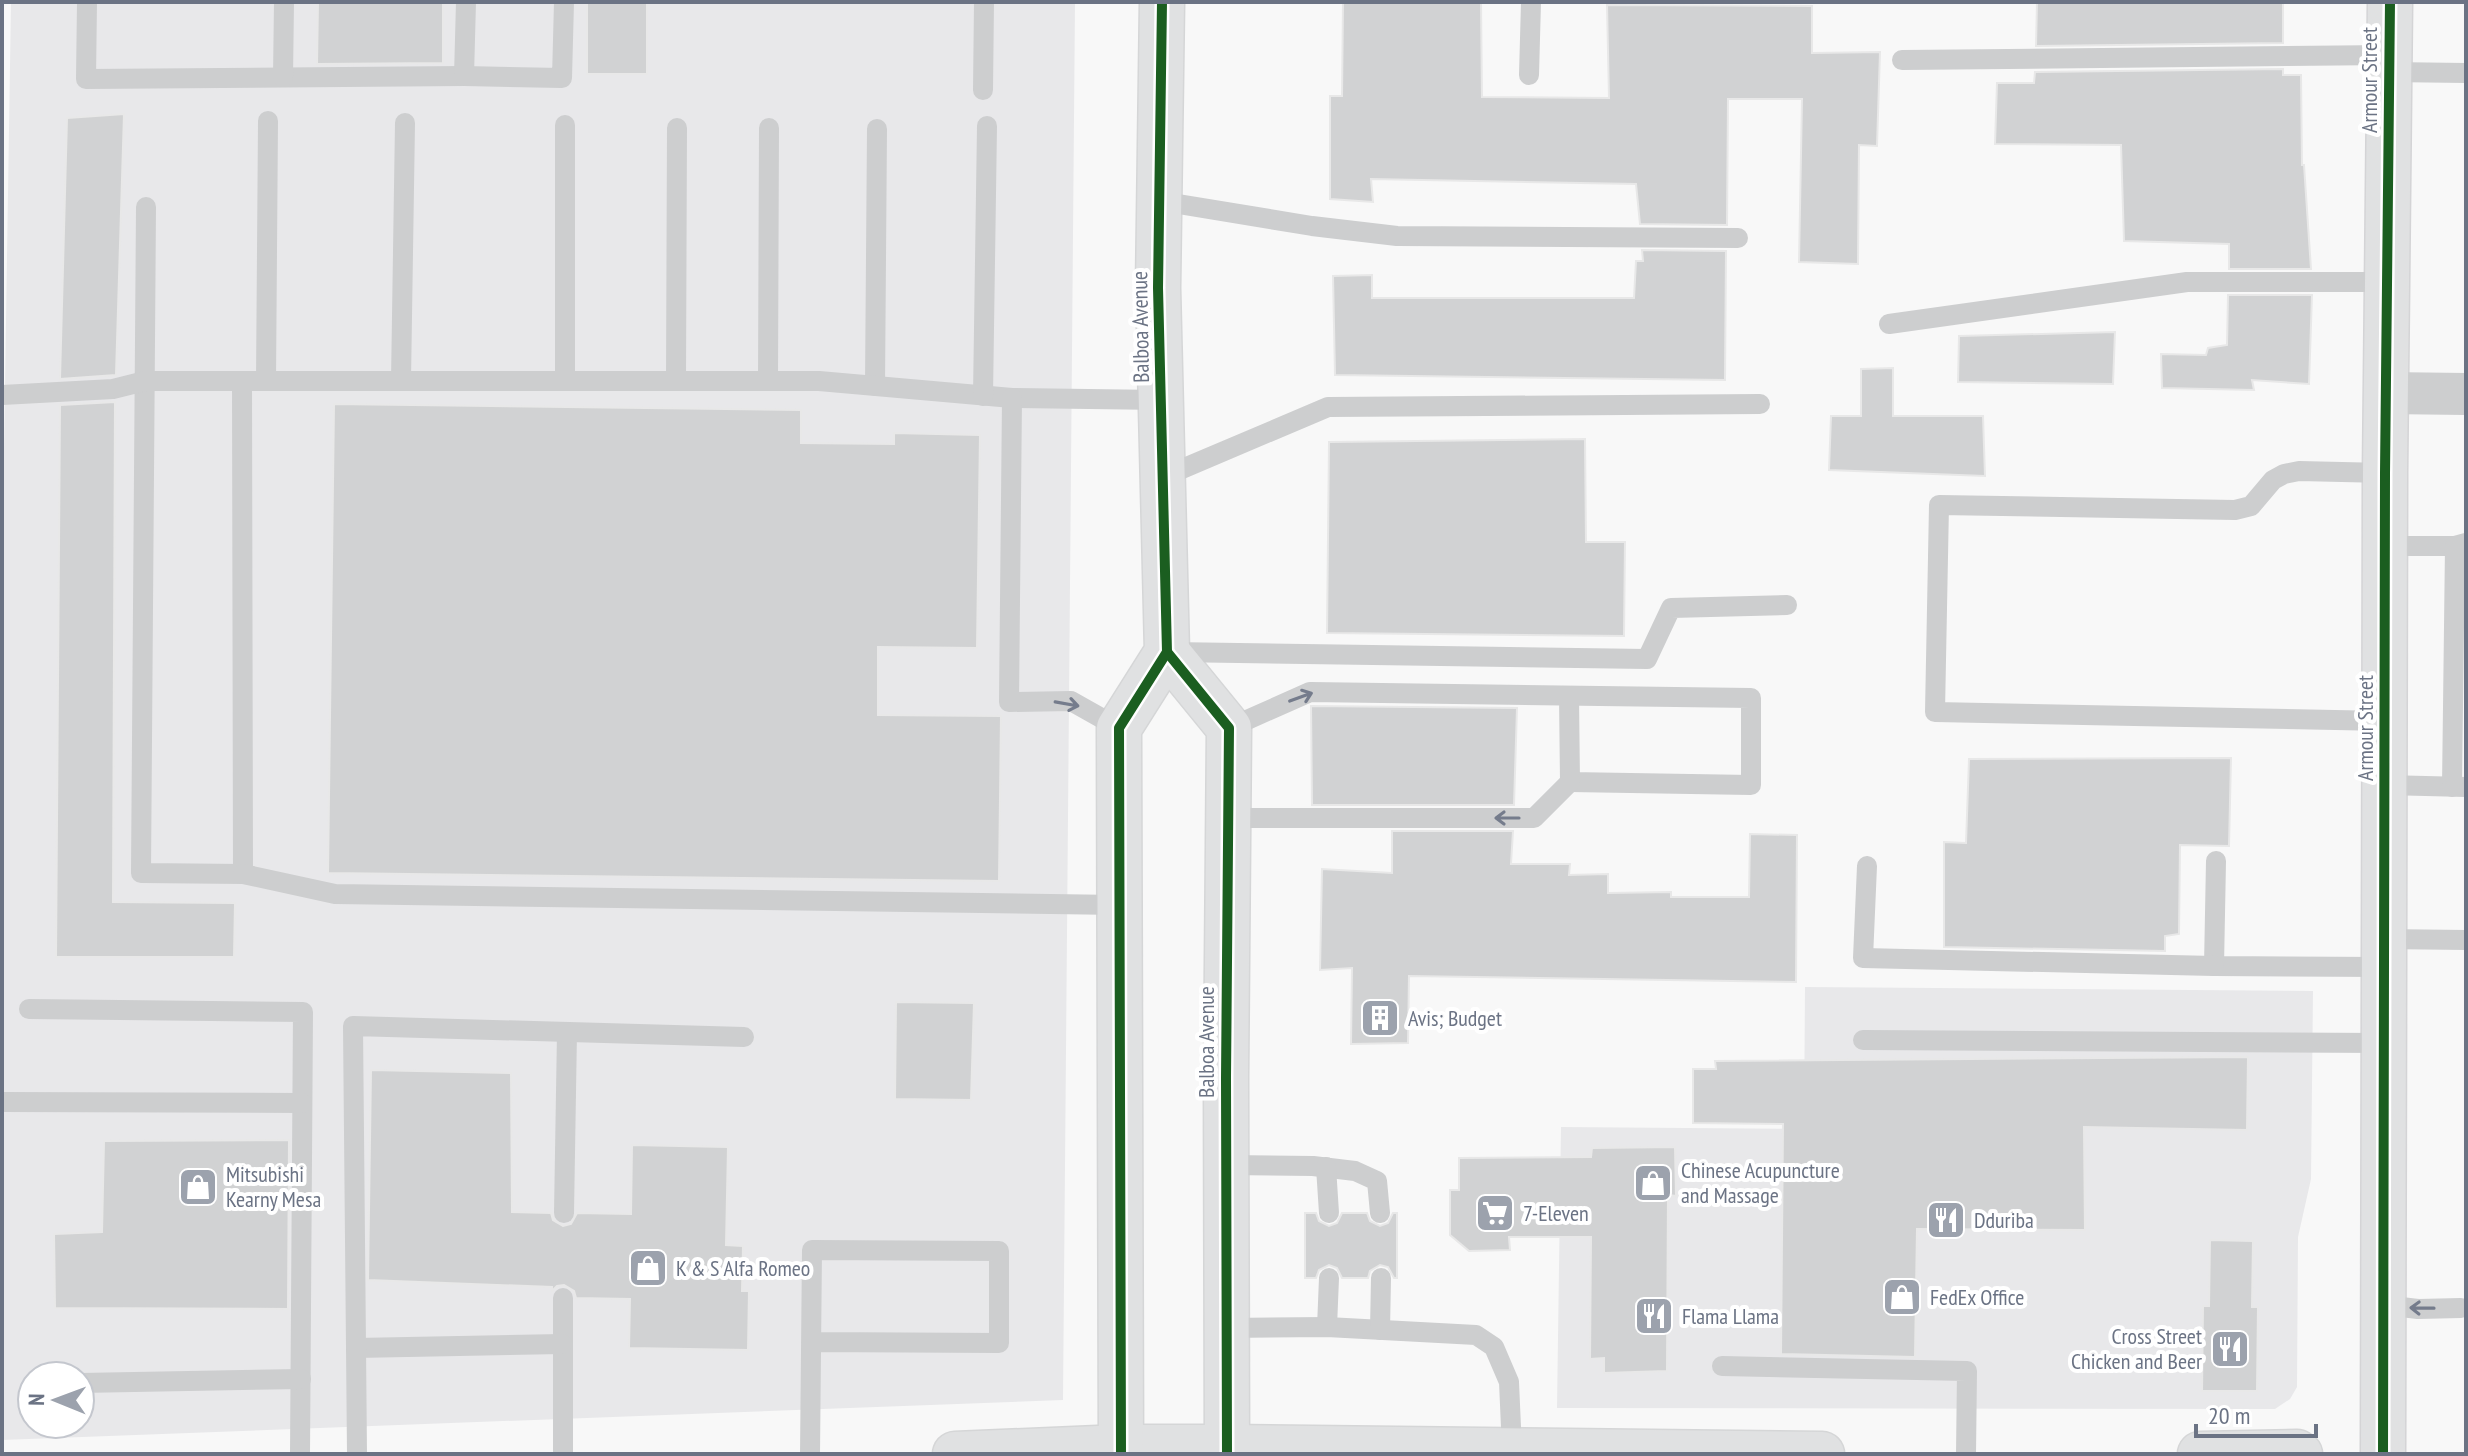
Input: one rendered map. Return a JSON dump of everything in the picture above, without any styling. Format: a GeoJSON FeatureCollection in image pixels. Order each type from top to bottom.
{"type":"FeatureCollection","features":[{"type":"Feature","properties":{"kind":"main road","name":"Balboa Avenue"},"geometry":{"type":"LineString","coordinates":[[1162,2],[1158,288],[1167,652]]}},
{"type":"Feature","properties":{"kind":"main road","name":"Armour Street"},"geometry":{"type":"LineString","coordinates":[[2383,1454],[2385,473],[2390,2]]}},
{"type":"Feature","properties":{"kind":"main road"},"geometry":{"type":"LineString","coordinates":[[1121,1450],[1119,728],[1167,652],[1229,728]]}},
{"type":"Feature","properties":{"kind":"main road","name":"Balboa Avenue"},"geometry":{"type":"LineString","coordinates":[[1227,1450],[1229,728]]}},
{"type":"Feature","properties":{"kind":"main road"},"geometry":{"type":"LineString","coordinates":[[955,1454],[1121,1450],[1822,1454]]}},
{"type":"Feature","properties":{"kind":"main road"},"geometry":{"type":"LineString","coordinates":[[2200,1454],[2300,1454]]}},
{"type":"Feature","properties":{"kind":"street"},"geometry":{"type":"LineString","coordinates":[[2386,393],[2466,394]]}},
{"type":"Feature","properties":{"kind":"lane"},"geometry":{"type":"LineString","coordinates":[[87,2],[86,79],[562,78],[564,2]]}},
{"type":"Feature","properties":{"kind":"lane"},"geometry":{"type":"LineString","coordinates":[[283,77],[284,2]]}},
{"type":"Feature","properties":{"kind":"lane"},"geometry":{"type":"LineString","coordinates":[[464,76],[466,2]]}},
{"type":"Feature","properties":{"kind":"lane"},"geometry":{"type":"LineString","coordinates":[[983,90],[984,2]]}},
{"type":"Feature","properties":{"kind":"lane"},"geometry":{"type":"LineString","coordinates":[[1529,75],[1531,2]]}},
{"type":"Feature","properties":{"kind":"lane"},"geometry":{"type":"LineString","coordinates":[[1902,60],[2389,63],[2466,73]]}},
{"type":"Feature","properties":{"kind":"lane"},"geometry":{"type":"LineString","coordinates":[[266,381],[268,121]]}},
{"type":"Feature","properties":{"kind":"lane"},"geometry":{"type":"LineString","coordinates":[[401,381],[405,123]]}},
{"type":"Feature","properties":{"kind":"lane"},"geometry":{"type":"LineString","coordinates":[[565,125],[565,381]]}},
{"type":"Feature","properties":{"kind":"lane"},"geometry":{"type":"LineString","coordinates":[[983,396],[987,126]]}},
{"type":"Feature","properties":{"kind":"lane"},"geometry":{"type":"LineString","coordinates":[[676,381],[677,128]]}},
{"type":"Feature","properties":{"kind":"lane"},"geometry":{"type":"LineString","coordinates":[[768,381],[769,128]]}},
{"type":"Feature","properties":{"kind":"lane"},"geometry":{"type":"LineString","coordinates":[[875,386],[877,129]]}},
{"type":"Feature","properties":{"kind":"lane"},"geometry":{"type":"LineString","coordinates":[[1160,201],[1312,226],[1397,236],[1738,238]]}},
{"type":"Feature","properties":{"kind":"lane"},"geometry":{"type":"LineString","coordinates":[[146,207],[141,873],[243,874],[335,894],[1119,905]]}},
{"type":"Feature","properties":{"kind":"lane"},"geometry":{"type":"LineString","coordinates":[[1889,324],[2187,282],[2387,282]]}},
{"type":"Feature","properties":{"kind":"lane"},"geometry":{"type":"LineString","coordinates":[[2,395],[113,389],[145,381],[819,381],[1012,398],[1161,400]]}},
{"type":"Feature","properties":{"kind":"lane"},"geometry":{"type":"LineString","coordinates":[[242,381],[243,874]]}},
{"type":"Feature","properties":{"kind":"lane"},"geometry":{"type":"LineString","coordinates":[[1012,398],[1009,702],[1071,701],[1119,728]]}},
{"type":"Feature","properties":{"kind":"lane"},"geometry":{"type":"LineString","coordinates":[[1163,477],[1328,407],[1760,404]]}},
{"type":"Feature","properties":{"kind":"lane"},"geometry":{"type":"LineString","coordinates":[[2384,721],[1935,712],[1939,505],[2235,510],[2251,506],[2273,480],[2284,474],[2299,471],[2385,473]]}},
{"type":"Feature","properties":{"kind":"lane"},"geometry":{"type":"LineString","coordinates":[[2385,546],[2461,545],[2459,787],[2385,785]]}},
{"type":"Feature","properties":{"kind":"lane"},"geometry":{"type":"LineString","coordinates":[[1167,652],[1647,659],[1671,608],[1787,605]]}},
{"type":"Feature","properties":{"kind":"lane"},"geometry":{"type":"LineString","coordinates":[[1229,728],[1310,692],[1751,698],[1751,785],[1570,782]]}},
{"type":"Feature","properties":{"kind":"lane"},"geometry":{"type":"LineString","coordinates":[[1228,818],[1534,818],[1570,782],[1569,696]]}},
{"type":"Feature","properties":{"kind":"lane"},"geometry":{"type":"LineString","coordinates":[[2214,966],[2216,861]]}},
{"type":"Feature","properties":{"kind":"lane"},"geometry":{"type":"LineString","coordinates":[[1867,866],[1863,958],[2214,966],[2384,953],[2466,940]]}},
{"type":"Feature","properties":{"kind":"lane"},"geometry":{"type":"LineString","coordinates":[[29,1009],[303,1012],[300,1454]]}},
{"type":"Feature","properties":{"kind":"lane"},"geometry":{"type":"LineString","coordinates":[[357,1454],[353,1026],[744,1037]]}},
{"type":"Feature","properties":{"kind":"lane"},"geometry":{"type":"LineString","coordinates":[[564,1213],[567,1032]]}},
{"type":"Feature","properties":{"kind":"lane"},"geometry":{"type":"LineString","coordinates":[[1863,1040],[2384,1043]]}},
{"type":"Feature","properties":{"kind":"lane"},"geometry":{"type":"LineString","coordinates":[[2,1102],[302,1103]]}},
{"type":"Feature","properties":{"kind":"lane"},"geometry":{"type":"LineString","coordinates":[[1226,1165],[1326,1167],[1355,1171],[1377,1181],[1380,1213]]}},
{"type":"Feature","properties":{"kind":"lane"},"geometry":{"type":"LineString","coordinates":[[1326,1167],[1329,1213]]}},
{"type":"Feature","properties":{"kind":"lane"},"geometry":{"type":"LineString","coordinates":[[810,1454],[811,1342],[812,1250],[999,1251],[999,1343],[811,1342]]}},
{"type":"Feature","properties":{"kind":"lane"},"geometry":{"type":"LineString","coordinates":[[1327,1327],[1329,1278]]}},
{"type":"Feature","properties":{"kind":"lane"},"geometry":{"type":"LineString","coordinates":[[1380,1330],[1381,1278]]}},
{"type":"Feature","properties":{"kind":"lane"},"geometry":{"type":"LineString","coordinates":[[563,1298],[563,1454]]}},
{"type":"Feature","properties":{"kind":"lane"},"geometry":{"type":"LineString","coordinates":[[2384,1305],[2418,1309],[2461,1308]]}},
{"type":"Feature","properties":{"kind":"lane"},"geometry":{"type":"LineString","coordinates":[[1226,1328],[1327,1327],[1476,1335],[1494,1347],[1509,1382],[1512,1450]]}},
{"type":"Feature","properties":{"kind":"lane"},"geometry":{"type":"LineString","coordinates":[[356,1348],[562,1344]]}},
{"type":"Feature","properties":{"kind":"lane"},"geometry":{"type":"LineString","coordinates":[[1722,1366],[1967,1371],[1966,1454]]}},
{"type":"Feature","properties":{"kind":"lane"},"geometry":{"type":"LineString","coordinates":[[96,1383],[301,1379]]}},
{"type":"Feature","properties":{"kind":"shaded area"},"geometry":{"type":"Polygon","coordinates":[[[11,2],[1075,2],[1063,1400],[96,1436],[96,1360],[16,1360],[16,1439],[2,1440],[2,577],[11,2]]]}},
{"type":"Feature","properties":{"kind":"shaded area"},"geometry":{"type":"Polygon","coordinates":[[[1805,987],[2313,991],[2311,1179],[2298,1237],[2297,1387],[2290,1399],[2275,1409],[1557,1408],[1561,1127],[1804,1129],[1805,987]]]}},
{"type":"Feature","properties":{"kind":"building"},"geometry":{"type":"Polygon","coordinates":[[[318,2],[443,2],[443,63],[317,64],[318,2]]]}},
{"type":"Feature","properties":{"kind":"building"},"geometry":{"type":"Polygon","coordinates":[[[587,2],[647,2],[647,74],[587,74],[587,2]]]}},
{"type":"Feature","properties":{"kind":"building"},"geometry":{"type":"Polygon","coordinates":[[[1343,2],[1481,2],[1482,97],[1609,98],[1607,5],[1812,6],[1812,53],[1880,52],[1877,146],[1859,145],[1858,264],[1799,262],[1802,99],[1728,99],[1727,225],[1640,224],[1636,184],[1371,179],[1373,202],[1330,199],[1330,96],[1342,96],[1343,2]]]}},
{"type":"Feature","properties":{"kind":"building"},"geometry":{"type":"Polygon","coordinates":[[[2037,2],[2283,2],[2283,43],[2036,46],[2037,2]]]}},
{"type":"Feature","properties":{"kind":"building"},"geometry":{"type":"Polygon","coordinates":[[[2283,69],[2283,75],[2301,75],[2302,165],[2311,269],[2229,269],[2229,244],[2124,241],[2121,145],[1995,144],[1997,83],[2034,83],[2035,72],[2283,69]]]}},
{"type":"Feature","properties":{"kind":"building"},"geometry":{"type":"Polygon","coordinates":[[[124,114],[116,375],[60,379],[67,118],[124,114]]]}},
{"type":"Feature","properties":{"kind":"building"},"geometry":{"type":"Polygon","coordinates":[[[1642,250],[1726,251],[1725,380],[1335,375],[1333,276],[1372,275],[1372,298],[1634,298],[1636,261],[1643,261],[1642,250]]]}},
{"type":"Feature","properties":{"kind":"building"},"geometry":{"type":"Polygon","coordinates":[[[2228,295],[2312,295],[2309,384],[2252,380],[2254,390],[2162,388],[2161,354],[2206,355],[2208,348],[2227,345],[2228,295]]]}},
{"type":"Feature","properties":{"kind":"building"},"geometry":{"type":"Polygon","coordinates":[[[2115,332],[2113,384],[1958,382],[1959,336],[2115,332]]]}},
{"type":"Feature","properties":{"kind":"building"},"geometry":{"type":"Polygon","coordinates":[[[1893,368],[1893,416],[1983,416],[1985,476],[1829,470],[1831,416],[1861,416],[1861,369],[1893,368]]]}},
{"type":"Feature","properties":{"kind":"building"},"geometry":{"type":"Polygon","coordinates":[[[115,402],[113,902],[235,903],[234,957],[56,957],[60,405],[115,402]]]}},
{"type":"Feature","properties":{"kind":"building"},"geometry":{"type":"Polygon","coordinates":[[[334,404],[801,410],[801,443],[894,444],[894,433],[980,435],[977,648],[878,647],[878,715],[1001,716],[999,881],[328,873],[334,404]]]}},
{"type":"Feature","properties":{"kind":"building"},"geometry":{"type":"Polygon","coordinates":[[[1585,439],[1586,542],[1625,542],[1624,636],[1327,633],[1329,442],[1585,439]]]}},
{"type":"Feature","properties":{"kind":"building"},"geometry":{"type":"Polygon","coordinates":[[[1311,706],[1517,708],[1514,805],[1312,805],[1311,706]]]}},
{"type":"Feature","properties":{"kind":"building"},"geometry":{"type":"Polygon","coordinates":[[[2231,758],[2229,846],[2180,845],[2179,934],[2165,936],[2165,951],[1944,947],[1944,842],[1966,843],[1969,759],[2231,758]]]}},
{"type":"Feature","properties":{"kind":"building"},"geometry":{"type":"Polygon","coordinates":[[[1392,831],[1513,831],[1511,864],[1570,864],[1569,875],[1608,874],[1608,893],[1671,892],[1671,897],[1749,897],[1750,834],[1797,835],[1796,982],[1409,976],[1408,1043],[1351,1044],[1352,968],[1320,970],[1322,869],[1392,873],[1392,831]]]}},
{"type":"Feature","properties":{"kind":"building"},"geometry":{"type":"Polygon","coordinates":[[[896,1002],[974,1003],[971,1100],[895,1099],[896,1002]]]}},
{"type":"Feature","properties":{"kind":"building"},"geometry":{"type":"Polygon","coordinates":[[[2248,1057],[2247,1130],[2084,1127],[2085,1230],[1917,1229],[1915,1357],[1781,1354],[1783,1124],[1693,1123],[1693,1069],[1716,1069],[1715,1061],[2248,1057]]]}},
{"type":"Feature","properties":{"kind":"building"},"geometry":{"type":"Polygon","coordinates":[[[371,1070],[511,1073],[512,1212],[551,1213],[553,1220],[563,1226],[571,1224],[577,1213],[631,1214],[632,1145],[728,1147],[726,1245],[743,1246],[742,1291],[749,1291],[748,1350],[629,1348],[630,1299],[576,1298],[574,1291],[564,1285],[552,1291],[552,1287],[368,1280],[371,1070]]]}},
{"type":"Feature","properties":{"kind":"building","name":"Mitsubishi Kearny Mesa"},"geometry":{"type":"Polygon","coordinates":[[[289,1140],[288,1309],[55,1308],[54,1234],[102,1232],[104,1141],[289,1140]]]}},
{"type":"Feature","properties":{"kind":"building"},"geometry":{"type":"Polygon","coordinates":[[[1675,1147],[1676,1196],[1668,1195],[1667,1371],[1604,1373],[1604,1358],[1590,1359],[1591,1237],[1509,1237],[1510,1250],[1469,1251],[1450,1235],[1450,1190],[1459,1190],[1459,1158],[1591,1157],[1592,1148],[1675,1147]]]}},
{"type":"Feature","properties":{"kind":"building"},"geometry":{"type":"Polygon","coordinates":[[[1305,1213],[1316,1213],[1319,1221],[1329,1226],[1337,1223],[1342,1213],[1367,1213],[1370,1221],[1380,1226],[1388,1223],[1393,1213],[1397,1213],[1397,1278],[1388,1267],[1380,1265],[1370,1271],[1368,1278],[1342,1278],[1337,1268],[1329,1265],[1319,1270],[1316,1278],[1305,1278],[1305,1213]]]}},
{"type":"Feature","properties":{"kind":"building","name":"Cross Street Chicken and Beer"},"geometry":{"type":"Polygon","coordinates":[[[2210,1240],[2253,1241],[2252,1307],[2258,1307],[2257,1391],[2202,1391],[2203,1306],[2209,1306],[2210,1240]]]}},
{"type":"Feature","properties":{"kind":"cycle path"},"geometry":{"type":"LineString","coordinates":[[1121,1454],[1119,728],[1167,652],[1158,288],[1162,2]]}},
{"type":"Feature","properties":{"kind":"cycle path"},"geometry":{"type":"LineString","coordinates":[[2383,1454],[2385,473],[2390,2]]}},
{"type":"Feature","properties":{"kind":"cycle path"},"geometry":{"type":"LineString","coordinates":[[1167,652],[1229,728],[1227,1454]]}},
{"type":"Feature","properties":{"kind":"place","name":"Avis; Budget"},"geometry":{"type":"Point","coordinates":[1380,1018]}},
{"type":"Feature","properties":{"kind":"place","name":"Chinese Acupuncture and Massage"},"geometry":{"type":"Point","coordinates":[1653,1183]}},
{"type":"Feature","properties":{"kind":"place","name":"Mitsubishi Kearny Mesa"},"geometry":{"type":"Point","coordinates":[198,1187]}},
{"type":"Feature","properties":{"kind":"place","name":"7-Eleven"},"geometry":{"type":"Point","coordinates":[1495,1213]}},
{"type":"Feature","properties":{"kind":"place","name":"Dduriba"},"geometry":{"type":"Point","coordinates":[1946,1220]}},
{"type":"Feature","properties":{"kind":"place","name":"K & S Alfa Romeo"},"geometry":{"type":"Point","coordinates":[648,1268]}},
{"type":"Feature","properties":{"kind":"place","name":"FedEx Office"},"geometry":{"type":"Point","coordinates":[1902,1297]}},
{"type":"Feature","properties":{"kind":"place","name":"Flama Llama"},"geometry":{"type":"Point","coordinates":[1654,1316]}},
{"type":"Feature","properties":{"kind":"place","name":"Cross Street Chicken and Beer"},"geometry":{"type":"Point","coordinates":[2230,1349]}}]}
